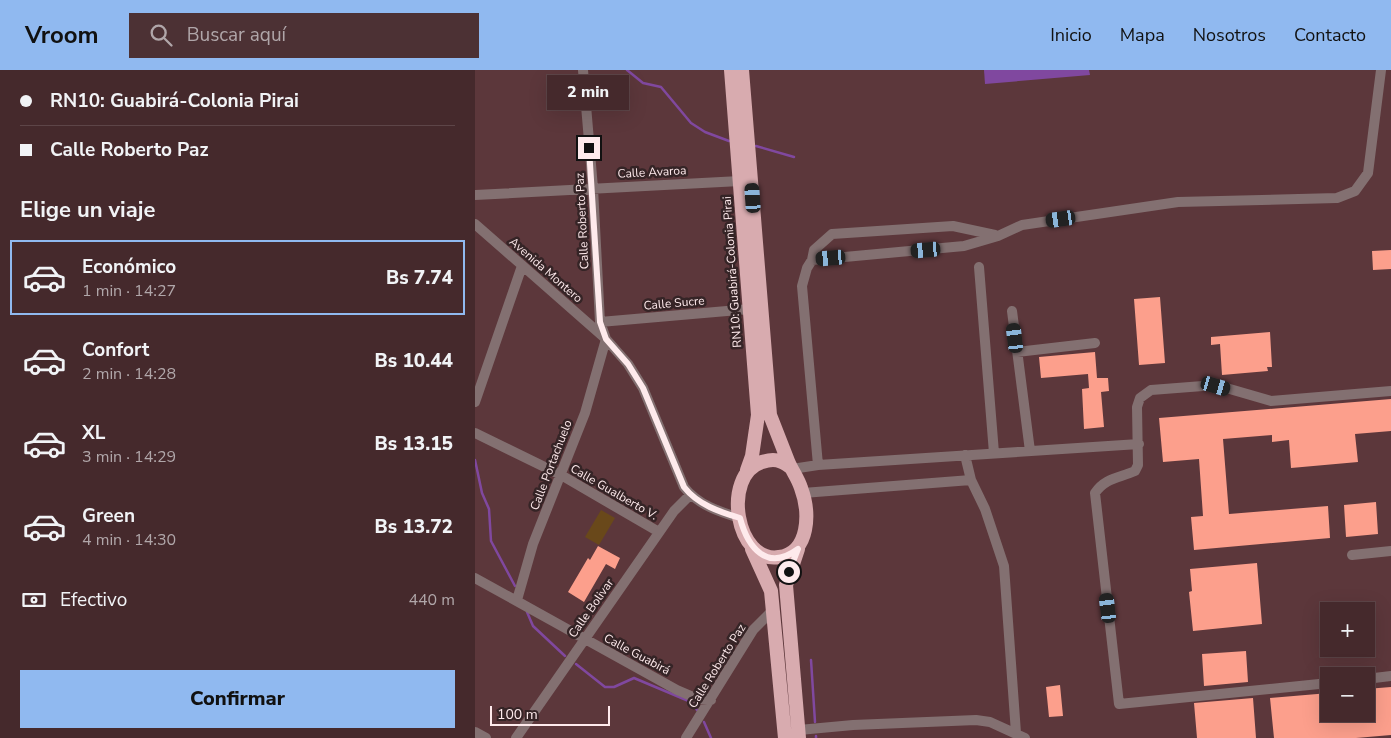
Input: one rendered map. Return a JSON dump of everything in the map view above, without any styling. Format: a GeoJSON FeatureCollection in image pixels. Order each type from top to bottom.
{"type":"FeatureCollection","features":[{"type":"Feature","properties":{"kind":"highway","name":"RN10: Guabirá-Colonia Pirai"},"geometry":{"type":"LineString","coordinates":[[731,70],[758,415],[752,456],[747,470]]}},
{"type":"Feature","properties":{"kind":"highway","name":"RN10: Guabirá-Colonia Pirai"},"geometry":{"type":"LineString","coordinates":[[742,70],[770,415],[791,468]]}},
{"type":"Feature","properties":{"kind":"highway"},"geometry":{"type":"LineString","coordinates":[[785,738],[771,590],[740,518],[739,494],[747,470],[764,461],[782,461],[791,468],[803,493],[807,512],[802,539],[786,585],[799,734]]}},
{"type":"Feature","properties":{"kind":"highway"},"geometry":{"type":"LineString","coordinates":[[751,546],[761,555],[769,558],[787,556],[798,549]]}},
{"type":"Feature","properties":{"kind":"street","name":"Calle Roberto Paz"},"geometry":{"type":"LineString","coordinates":[[583,70],[593,188],[600,322],[606,339]]}},
{"type":"Feature","properties":{"kind":"street"},"geometry":{"type":"LineString","coordinates":[[812,260],[964,246],[998,236],[1022,225],[1178,202],[1337,198],[1355,191],[1368,173],[1381,70]]}},
{"type":"Feature","properties":{"kind":"street","name":"Calle Avaroa"},"geometry":{"type":"LineString","coordinates":[[475,195],[740,181]]}},
{"type":"Feature","properties":{"kind":"street","name":"Avenida Montero"},"geometry":{"type":"LineString","coordinates":[[475,224],[606,339],[628,364],[643,388],[684,487],[690,495]]}},
{"type":"Feature","properties":{"kind":"street"},"geometry":{"type":"LineString","coordinates":[[817,464],[801,286],[812,260],[814,250],[832,234],[953,226],[998,236]]}},
{"type":"Feature","properties":{"kind":"street"},"geometry":{"type":"LineString","coordinates":[[475,402],[522,266]]}},
{"type":"Feature","properties":{"kind":"street"},"geometry":{"type":"LineString","coordinates":[[979,267],[994,453]]}},
{"type":"Feature","properties":{"kind":"street","name":"Calle Sucre"},"geometry":{"type":"LineString","coordinates":[[600,322],[750,309]]}},
{"type":"Feature","properties":{"kind":"street"},"geometry":{"type":"LineString","coordinates":[[1011,311],[1029,451]]}},
{"type":"Feature","properties":{"kind":"street","name":"Calle Portachuelo"},"geometry":{"type":"LineString","coordinates":[[517,600],[533,544],[585,412],[606,339]]}},
{"type":"Feature","properties":{"kind":"street"},"geometry":{"type":"LineString","coordinates":[[1017,352],[1095,343]]}},
{"type":"Feature","properties":{"kind":"street"},"geometry":{"type":"LineString","coordinates":[[1320,684],[1119,704],[1095,493],[1100,485],[1111,478],[1135,471],[1138,465],[1139,444],[1137,407],[1140,398],[1151,390],[1216,386],[1271,401],[1391,391]]}},
{"type":"Feature","properties":{"kind":"street","name":"Calle Gualberto V."},"geometry":{"type":"LineString","coordinates":[[475,433],[561,476],[659,532]]}},
{"type":"Feature","properties":{"kind":"street"},"geometry":{"type":"LineString","coordinates":[[791,468],[817,464],[1139,444]]}},
{"type":"Feature","properties":{"kind":"street"},"geometry":{"type":"LineString","coordinates":[[799,734],[853,725],[976,720],[991,722],[1021,735],[1004,566],[985,509],[971,480],[965,455]]}},
{"type":"Feature","properties":{"kind":"street"},"geometry":{"type":"LineString","coordinates":[[803,493],[971,480]]}},
{"type":"Feature","properties":{"kind":"street"},"geometry":{"type":"LineString","coordinates":[[690,495],[715,510],[740,518]]}},
{"type":"Feature","properties":{"kind":"street","name":"Calle Bolivar"},"geometry":{"type":"LineString","coordinates":[[516,738],[659,532],[690,495]]}},
{"type":"Feature","properties":{"kind":"street"},"geometry":{"type":"LineString","coordinates":[[1352,555],[1391,551]]}},
{"type":"Feature","properties":{"kind":"street","name":"Calle Guabirá"},"geometry":{"type":"LineString","coordinates":[[475,578],[517,600],[584,640],[685,693],[698,699],[711,700]]}},
{"type":"Feature","properties":{"kind":"street","name":"Calle Roberto Paz"},"geometry":{"type":"LineString","coordinates":[[685,738],[711,700],[753,630],[773,610]]}},
{"type":"Feature","properties":{"kind":"street"},"geometry":{"type":"LineString","coordinates":[[1375,678],[1391,676]]}},
{"type":"Feature","properties":{"kind":"street"},"geometry":{"type":"LineString","coordinates":[[475,732],[486,738]]}},
{"type":"Feature","properties":{"kind":"shaded area"},"geometry":{"type":"Polygon","coordinates":[[[984,70],[1089,70],[1090,75],[985,84],[984,70]]]}},
{"type":"Feature","properties":{"kind":"shaded area"},"geometry":{"type":"Polygon","coordinates":[[[601,510],[615,518],[599,545],[585,537],[601,510]]]}},
{"type":"Feature","properties":{"kind":"building"},"geometry":{"type":"Polygon","coordinates":[[[1391,250],[1391,269],[1373,270],[1372,251],[1391,250]]]}},
{"type":"Feature","properties":{"kind":"building"},"geometry":{"type":"Polygon","coordinates":[[[1160,297],[1165,363],[1139,365],[1134,299],[1160,297]]]}},
{"type":"Feature","properties":{"kind":"building"},"geometry":{"type":"Polygon","coordinates":[[[1270,332],[1272,367],[1267,367],[1268,371],[1222,375],[1220,344],[1211,345],[1211,337],[1270,332]]]}},
{"type":"Feature","properties":{"kind":"building"},"geometry":{"type":"Polygon","coordinates":[[[1095,352],[1097,378],[1108,378],[1109,391],[1101,392],[1104,427],[1084,429],[1082,389],[1089,388],[1088,374],[1041,378],[1039,357],[1095,352]]]}},
{"type":"Feature","properties":{"kind":"building"},"geometry":{"type":"Polygon","coordinates":[[[1391,399],[1391,431],[1355,434],[1358,462],[1291,468],[1289,440],[1272,442],[1272,435],[1223,439],[1229,514],[1328,506],[1330,538],[1194,550],[1191,517],[1203,516],[1199,459],[1163,462],[1159,418],[1391,399]]]}},
{"type":"Feature","properties":{"kind":"building"},"geometry":{"type":"Polygon","coordinates":[[[1376,502],[1378,534],[1346,537],[1344,505],[1376,502]]]}},
{"type":"Feature","properties":{"kind":"building"},"geometry":{"type":"Polygon","coordinates":[[[598,546],[620,558],[615,569],[606,564],[584,602],[568,592],[588,558],[590,560],[598,546]]]}},
{"type":"Feature","properties":{"kind":"building"},"geometry":{"type":"Polygon","coordinates":[[[1257,563],[1262,624],[1193,631],[1189,592],[1192,591],[1190,569],[1257,563]]]}},
{"type":"Feature","properties":{"kind":"building"},"geometry":{"type":"Polygon","coordinates":[[[1246,651],[1248,682],[1204,686],[1202,654],[1246,651]]]}},
{"type":"Feature","properties":{"kind":"building"},"geometry":{"type":"Polygon","coordinates":[[[1060,685],[1063,716],[1049,717],[1046,687],[1060,685]]]}},
{"type":"Feature","properties":{"kind":"building"},"geometry":{"type":"Polygon","coordinates":[[[1391,687],[1391,735],[1356,738],[1274,738],[1270,698],[1320,694],[1320,722],[1375,722],[1375,688],[1391,687]]]}},
{"type":"Feature","properties":{"kind":"building"},"geometry":{"type":"Polygon","coordinates":[[[1253,698],[1256,738],[1197,738],[1194,703],[1253,698]]]}},
{"type":"Feature","properties":{"kind":"waterway"},"geometry":{"type":"LineString","coordinates":[[627,70],[643,83],[661,87],[691,123],[705,132],[729,141]]}},
{"type":"Feature","properties":{"kind":"waterway"},"geometry":{"type":"LineString","coordinates":[[756,146],[794,157]]}},
{"type":"Feature","properties":{"kind":"waterway"},"geometry":{"type":"LineString","coordinates":[[475,460],[482,493],[489,509],[491,541],[515,586]]}},
{"type":"Feature","properties":{"kind":"waterway"},"geometry":{"type":"LineString","coordinates":[[527,612],[533,626],[565,656]]}},
{"type":"Feature","properties":{"kind":"waterway"},"geometry":{"type":"LineString","coordinates":[[811,660],[815,722]]}},
{"type":"Feature","properties":{"kind":"waterway"},"geometry":{"type":"LineString","coordinates":[[576,664],[605,687],[614,687],[634,678],[691,702],[697,710]]}},
{"type":"Feature","properties":{"kind":"waterway"},"geometry":{"type":"LineString","coordinates":[[704,722],[711,738]]}},
{"type":"Feature","properties":{"kind":"route"},"geometry":{"type":"LineString","coordinates":[[589,148],[600,322],[606,339],[628,364],[643,388],[684,487],[690,495],[715,510],[740,518],[747,540],[761,555],[777,558],[787,556],[798,549],[789,572]]}}]}
